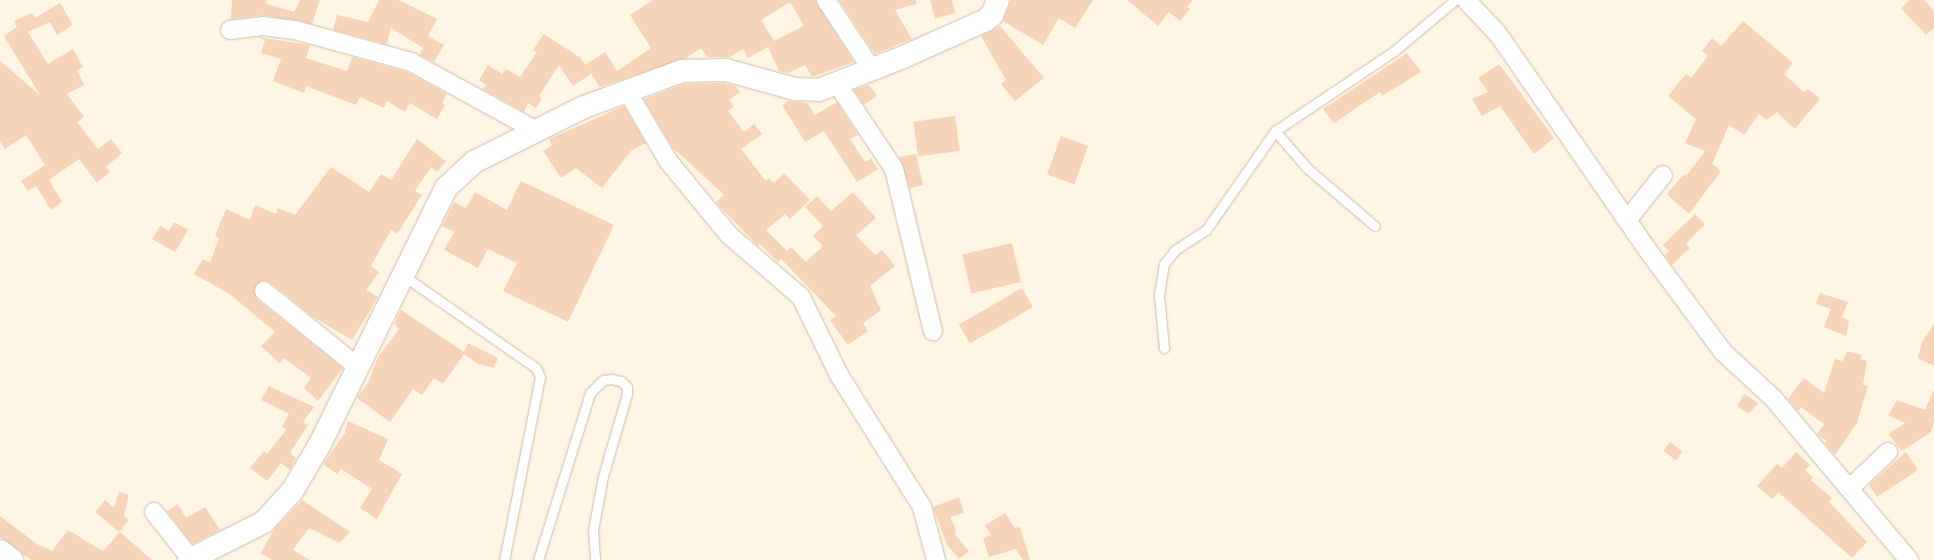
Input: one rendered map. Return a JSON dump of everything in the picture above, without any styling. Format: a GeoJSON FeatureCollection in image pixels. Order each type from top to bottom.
{"type":"FeatureCollection","features":[{"type":"Feature","properties":{"kind":"street"},"geometry":{"type":"LineString","coordinates":[[826,0],[871,68]]}},
{"type":"Feature","properties":{"kind":"street"},"geometry":{"type":"LineString","coordinates":[[154,512],[190,560],[240,536],[264,522],[277,510],[320,444],[446,188],[459,172],[536,130],[627,91],[682,71],[726,70],[802,90],[818,90],[901,58],[986,20],[992,15],[998,0]]}},
{"type":"Feature","properties":{"kind":"street"},"geometry":{"type":"LineString","coordinates":[[1466,0],[1498,34],[1724,352],[1773,398],[1850,487],[1909,560]]}},
{"type":"Feature","properties":{"kind":"street"},"geometry":{"type":"LineString","coordinates":[[230,30],[262,26],[295,30],[411,62],[536,130]]}},
{"type":"Feature","properties":{"kind":"street"},"geometry":{"type":"LineString","coordinates":[[836,82],[894,168],[933,331]]}},
{"type":"Feature","properties":{"kind":"street"},"geometry":{"type":"LineString","coordinates":[[627,91],[669,162],[729,235],[802,297],[839,375],[922,507],[936,560]]}},
{"type":"Feature","properties":{"kind":"street"},"geometry":{"type":"LineString","coordinates":[[1628,219],[1663,175]]}},
{"type":"Feature","properties":{"kind":"street"},"geometry":{"type":"LineString","coordinates":[[264,291],[359,368]]}},
{"type":"Feature","properties":{"kind":"street"},"geometry":{"type":"LineString","coordinates":[[1850,487],[1888,452]]}},
{"type":"Feature","properties":{"kind":"street"},"geometry":{"type":"LineString","coordinates":[[0,551],[12,560]]}},
{"type":"Feature","properties":{"kind":"lane"},"geometry":{"type":"LineString","coordinates":[[1164,348],[1159,295],[1164,264],[1175,250],[1206,230],[1275,131],[1394,51],[1455,0]]}},
{"type":"Feature","properties":{"kind":"lane"},"geometry":{"type":"LineString","coordinates":[[1275,131],[1307,168],[1375,226]]}},
{"type":"Feature","properties":{"kind":"lane"},"geometry":{"type":"LineString","coordinates":[[404,276],[536,368],[540,377],[504,560]]}},
{"type":"Feature","properties":{"kind":"lane"},"geometry":{"type":"LineString","coordinates":[[538,560],[590,393],[603,380],[621,381],[627,387],[627,394],[603,476],[592,530],[594,560]]}},
{"type":"Feature","properties":{"kind":"building"},"geometry":{"type":"Polygon","coordinates":[[[232,0],[267,0],[267,4],[294,12],[300,0],[320,0],[312,24],[263,15],[231,19],[232,0]]]}},
{"type":"Feature","properties":{"kind":"building"},"geometry":{"type":"Polygon","coordinates":[[[379,0],[399,0],[437,19],[428,36],[444,45],[434,62],[420,55],[423,48],[391,28],[387,44],[333,30],[337,15],[368,22],[379,0]]]}},
{"type":"Feature","properties":{"kind":"building"},"geometry":{"type":"Polygon","coordinates":[[[653,0],[815,0],[854,62],[812,77],[805,65],[788,73],[779,71],[768,47],[748,58],[743,49],[730,57],[707,57],[701,48],[686,58],[600,87],[591,74],[573,86],[559,65],[539,96],[542,98],[536,108],[528,103],[524,112],[483,89],[486,85],[479,80],[488,65],[502,74],[506,69],[520,77],[537,52],[533,50],[544,34],[581,58],[585,65],[605,52],[617,71],[651,48],[630,15],[653,0]],[[790,2],[761,20],[774,41],[804,26],[790,2]]]}},
{"type":"Feature","properties":{"kind":"building"},"geometry":{"type":"Polygon","coordinates":[[[839,0],[916,0],[916,4],[895,10],[912,39],[875,54],[839,0]]]}},
{"type":"Feature","properties":{"kind":"building"},"geometry":{"type":"Polygon","coordinates":[[[930,0],[952,0],[955,13],[935,19],[930,0]]]}},
{"type":"Feature","properties":{"kind":"building"},"geometry":{"type":"Polygon","coordinates":[[[1011,0],[1093,0],[1075,28],[1059,18],[1043,45],[1003,21],[1011,0]]]}},
{"type":"Feature","properties":{"kind":"building"},"geometry":{"type":"Polygon","coordinates":[[[1127,0],[1193,0],[1187,7],[1190,9],[1180,21],[1169,12],[1158,26],[1127,0]]]}},
{"type":"Feature","properties":{"kind":"building"},"geometry":{"type":"Polygon","coordinates":[[[1910,0],[1924,0],[1934,11],[1934,28],[1926,35],[1901,8],[1910,0]]]}},
{"type":"Feature","properties":{"kind":"building"},"geometry":{"type":"Polygon","coordinates":[[[60,3],[73,25],[57,35],[50,22],[28,32],[48,64],[73,49],[83,67],[77,70],[84,85],[67,94],[84,117],[77,122],[98,149],[111,139],[122,153],[106,167],[110,172],[97,183],[79,159],[49,180],[62,202],[51,210],[36,186],[28,191],[21,181],[45,165],[26,135],[5,149],[0,141],[0,61],[40,95],[4,36],[17,27],[14,21],[32,13],[35,18],[60,3]]]}},
{"type":"Feature","properties":{"kind":"building"},"geometry":{"type":"Polygon","coordinates":[[[1743,21],[1793,63],[1784,74],[1804,92],[1808,89],[1820,99],[1795,129],[1777,112],[1766,120],[1759,114],[1744,135],[1729,125],[1712,164],[1721,171],[1689,214],[1667,194],[1684,174],[1686,176],[1705,151],[1685,143],[1696,119],[1668,96],[1686,74],[1691,78],[1708,56],[1702,51],[1712,38],[1721,46],[1743,21]]]}},
{"type":"Feature","properties":{"kind":"building"},"geometry":{"type":"Polygon","coordinates":[[[1000,26],[1044,78],[1015,101],[1001,84],[1006,80],[981,36],[1000,26]]]}},
{"type":"Feature","properties":{"kind":"building"},"geometry":{"type":"Polygon","coordinates":[[[257,37],[310,45],[306,58],[347,71],[352,57],[407,72],[447,94],[442,103],[445,105],[437,119],[410,103],[405,112],[387,101],[384,108],[360,97],[356,105],[306,86],[304,93],[273,81],[281,59],[261,53],[265,40],[257,37]]]}},
{"type":"Feature","properties":{"kind":"building"},"geometry":{"type":"Polygon","coordinates":[[[1407,53],[1421,72],[1382,96],[1380,92],[1334,123],[1323,109],[1407,53]]]}},
{"type":"Feature","properties":{"kind":"building"},"geometry":{"type":"Polygon","coordinates":[[[1499,64],[1554,138],[1534,154],[1500,106],[1482,116],[1472,99],[1488,92],[1478,78],[1499,64]]]}},
{"type":"Feature","properties":{"kind":"building"},"geometry":{"type":"Polygon","coordinates":[[[724,83],[735,86],[740,92],[729,100],[734,106],[728,111],[744,132],[754,124],[762,134],[741,149],[766,181],[769,178],[774,183],[784,173],[810,200],[790,219],[785,214],[766,230],[787,251],[791,247],[806,262],[823,246],[813,236],[823,226],[805,207],[817,196],[831,211],[853,192],[876,218],[856,235],[875,255],[882,250],[895,266],[870,286],[881,310],[863,323],[868,331],[848,345],[830,320],[836,316],[781,259],[778,262],[760,244],[758,246],[719,206],[716,202],[724,195],[672,147],[644,99],[684,84],[724,83]]]}},
{"type":"Feature","properties":{"kind":"building"},"geometry":{"type":"Polygon","coordinates":[[[869,85],[877,96],[864,105],[854,90],[869,85]]]}},
{"type":"Feature","properties":{"kind":"building"},"geometry":{"type":"Polygon","coordinates":[[[789,101],[807,103],[815,115],[837,102],[858,135],[850,139],[865,162],[871,158],[878,169],[857,182],[824,131],[805,142],[782,105],[789,101]]]}},
{"type":"Feature","properties":{"kind":"building"},"geometry":{"type":"Polygon","coordinates":[[[624,106],[646,143],[631,151],[602,188],[576,168],[561,178],[543,151],[552,145],[549,139],[624,106]]]}},
{"type":"Feature","properties":{"kind":"building"},"geometry":{"type":"Polygon","coordinates":[[[955,116],[960,151],[918,157],[913,122],[955,116]]]}},
{"type":"Feature","properties":{"kind":"building"},"geometry":{"type":"Polygon","coordinates":[[[1061,136],[1088,146],[1074,184],[1047,175],[1061,136]]]}},
{"type":"Feature","properties":{"kind":"building"},"geometry":{"type":"Polygon","coordinates":[[[417,139],[446,161],[437,172],[431,167],[415,191],[422,195],[397,234],[391,230],[371,266],[379,272],[366,290],[378,297],[352,340],[313,317],[270,282],[261,281],[254,289],[257,299],[343,368],[318,401],[304,388],[311,378],[284,358],[279,363],[261,346],[275,332],[231,295],[194,274],[203,259],[210,263],[219,238],[215,236],[226,209],[250,220],[255,205],[276,214],[278,208],[295,215],[331,167],[369,192],[381,174],[391,180],[417,139]]]}},
{"type":"Feature","properties":{"kind":"building"},"geometry":{"type":"Polygon","coordinates":[[[916,154],[923,185],[910,188],[899,157],[916,154]]]}},
{"type":"Feature","properties":{"kind":"building"},"geometry":{"type":"Polygon","coordinates":[[[521,181],[614,225],[568,322],[503,291],[517,263],[488,249],[478,268],[444,250],[454,232],[442,226],[454,202],[466,208],[475,192],[507,210],[521,181]]]}},
{"type":"Feature","properties":{"kind":"building"},"geometry":{"type":"Polygon","coordinates":[[[1695,214],[1705,224],[1686,244],[1690,248],[1672,265],[1665,255],[1669,251],[1663,245],[1695,214]]]}},
{"type":"Feature","properties":{"kind":"building"},"geometry":{"type":"Polygon","coordinates":[[[174,222],[188,230],[175,252],[152,239],[160,226],[169,231],[174,222]]]}},
{"type":"Feature","properties":{"kind":"building"},"geometry":{"type":"Polygon","coordinates":[[[1012,243],[1021,282],[971,293],[962,254],[1012,243]]]}},
{"type":"Feature","properties":{"kind":"building"},"geometry":{"type":"Polygon","coordinates":[[[1022,288],[1033,307],[970,344],[959,324],[1022,288]]]}},
{"type":"Feature","properties":{"kind":"building"},"geometry":{"type":"Polygon","coordinates":[[[1820,293],[1848,302],[1842,317],[1849,321],[1846,336],[1824,327],[1831,309],[1816,304],[1820,293]]]}},
{"type":"Feature","properties":{"kind":"building"},"geometry":{"type":"Polygon","coordinates":[[[401,310],[464,352],[468,343],[498,358],[494,368],[478,364],[464,354],[443,384],[434,378],[422,395],[413,389],[390,422],[357,398],[368,383],[378,357],[399,329],[394,324],[401,310]]]}},
{"type":"Feature","properties":{"kind":"building"},"geometry":{"type":"Polygon","coordinates":[[[1934,324],[1934,366],[1918,358],[1922,342],[1934,324]]]}},
{"type":"Feature","properties":{"kind":"building"},"geometry":{"type":"Polygon","coordinates":[[[1847,351],[1862,355],[1860,359],[1867,361],[1863,385],[1868,386],[1857,423],[1835,455],[1825,443],[1827,441],[1817,434],[1824,424],[1801,407],[1798,411],[1788,399],[1804,378],[1824,393],[1835,359],[1843,361],[1847,351]]]}},
{"type":"Feature","properties":{"kind":"building"},"geometry":{"type":"Polygon","coordinates":[[[269,386],[314,407],[303,422],[308,425],[290,453],[296,458],[290,470],[281,463],[267,481],[250,468],[264,451],[267,454],[286,430],[282,427],[289,414],[261,400],[269,386]]]}},
{"type":"Feature","properties":{"kind":"building"},"geometry":{"type":"Polygon","coordinates":[[[1934,389],[1934,422],[1931,432],[1902,451],[1888,434],[1905,423],[1888,415],[1897,400],[1925,410],[1934,389]]]}},
{"type":"Feature","properties":{"kind":"building"},"geometry":{"type":"Polygon","coordinates":[[[1744,394],[1758,403],[1749,414],[1737,406],[1744,394]]]}},
{"type":"Feature","properties":{"kind":"building"},"geometry":{"type":"Polygon","coordinates":[[[348,421],[388,439],[379,460],[402,474],[377,519],[360,508],[372,489],[341,469],[337,474],[323,464],[345,433],[348,421]]]}},
{"type":"Feature","properties":{"kind":"building"},"geometry":{"type":"Polygon","coordinates":[[[1670,442],[1683,452],[1676,461],[1663,451],[1670,442]]]}},
{"type":"Feature","properties":{"kind":"building"},"geometry":{"type":"Polygon","coordinates":[[[1796,452],[1810,465],[1805,470],[1813,478],[1811,480],[1832,498],[1829,502],[1867,542],[1852,558],[1778,492],[1772,499],[1757,486],[1777,464],[1782,468],[1796,452]]]}},
{"type":"Feature","properties":{"kind":"building"},"geometry":{"type":"Polygon","coordinates":[[[1906,452],[1918,470],[1877,497],[1869,485],[1906,452]]]}},
{"type":"Feature","properties":{"kind":"building"},"geometry":{"type":"Polygon","coordinates":[[[119,492],[129,495],[124,516],[129,520],[119,532],[95,512],[105,500],[114,508],[119,492]]]}},
{"type":"Feature","properties":{"kind":"building"},"geometry":{"type":"Polygon","coordinates":[[[959,497],[964,513],[950,517],[956,530],[955,535],[969,551],[959,559],[946,543],[933,507],[959,497]]]}},
{"type":"Feature","properties":{"kind":"building"},"geometry":{"type":"Polygon","coordinates":[[[302,500],[350,532],[339,543],[309,528],[293,550],[310,560],[272,560],[261,553],[273,531],[302,500]]]}},
{"type":"Feature","properties":{"kind":"building"},"geometry":{"type":"Polygon","coordinates":[[[178,504],[186,518],[205,507],[220,530],[192,544],[167,511],[178,504]]]}},
{"type":"Feature","properties":{"kind":"building"},"geometry":{"type":"Polygon","coordinates":[[[1005,513],[1015,528],[1020,527],[1030,560],[1023,560],[1016,549],[989,557],[983,538],[991,535],[985,525],[1005,513]]]}},
{"type":"Feature","properties":{"kind":"building"},"geometry":{"type":"Polygon","coordinates":[[[0,516],[37,544],[52,551],[68,530],[103,551],[120,532],[152,560],[31,560],[0,537],[0,516]]]}}]}
